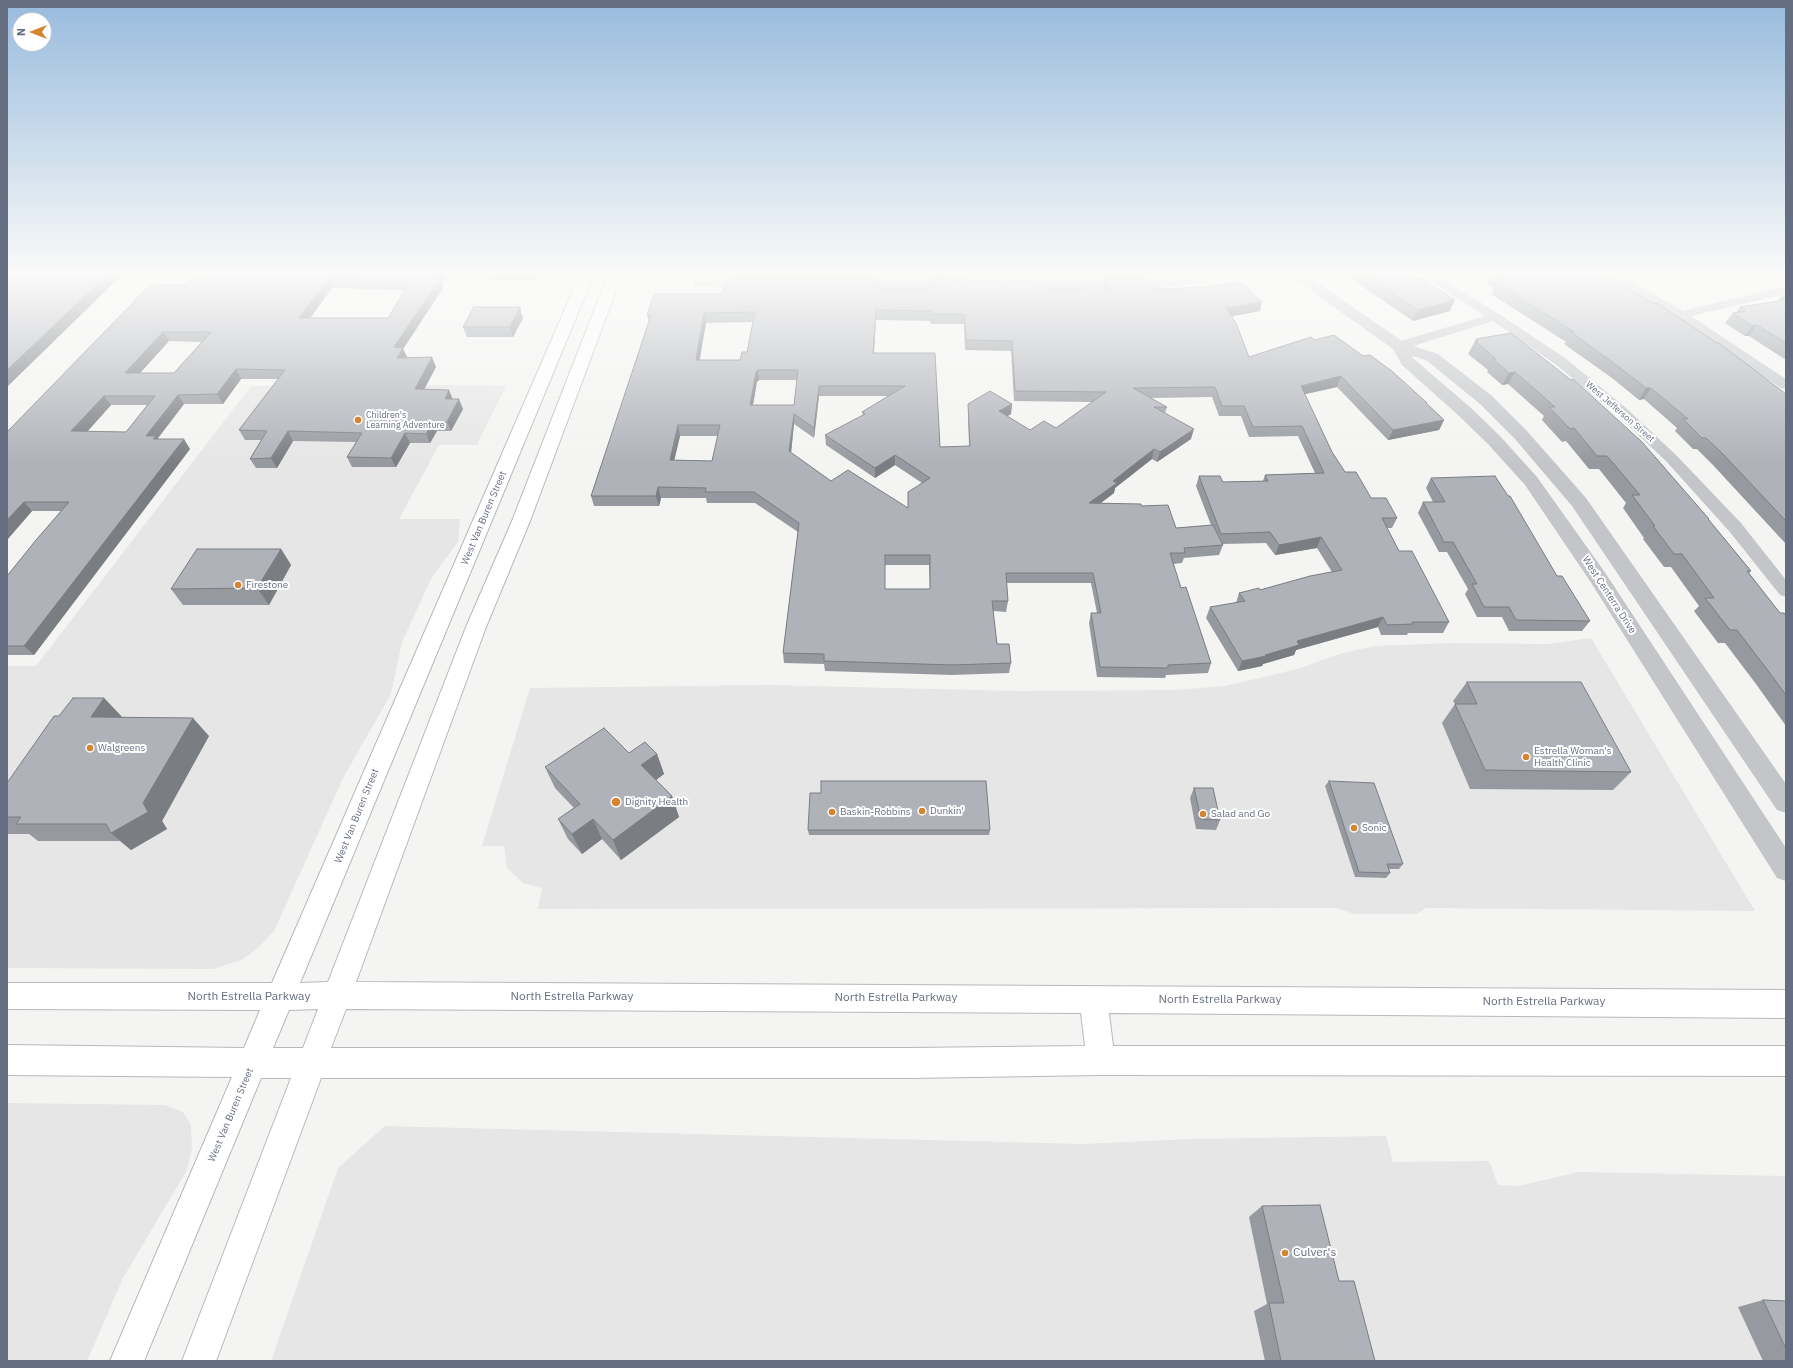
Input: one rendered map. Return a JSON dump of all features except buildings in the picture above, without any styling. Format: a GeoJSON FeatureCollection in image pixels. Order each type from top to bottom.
{"type":"FeatureCollection","features":[{"type":"Feature","properties":{"kind":"main road","name":"West Van Buren Street"},"geometry":{"type":"LineString","coordinates":[[199,1361],[476,628],[502,521],[566,336]]}},
{"type":"Feature","properties":{"kind":"main road","name":"West Van Buren Street"},"geometry":{"type":"LineString","coordinates":[[127,1361],[282,997],[414,680],[502,521],[587,336]]}},
{"type":"Feature","properties":{"kind":"main road","name":"North Estrella Parkway"},"geometry":{"type":"LineString","coordinates":[[7,996],[1093,999],[1786,1004]]}},
{"type":"Feature","properties":{"kind":"main road"},"geometry":{"type":"LineString","coordinates":[[1093,999],[1101,1060]]}},
{"type":"Feature","properties":{"kind":"main road"},"geometry":{"type":"LineString","coordinates":[[7,1060],[910,1063],[1101,1060],[1786,1061]]}},
{"type":"Feature","properties":{"kind":"street","name":"West Centerra Drive"},"geometry":{"type":"LineString","coordinates":[[1384,336],[1399,346],[1432,357],[1486,400],[1542,458],[1579,502],[1604,536],[1786,803]]}},
{"type":"Feature","properties":{"kind":"street"},"geometry":{"type":"LineString","coordinates":[[1399,346],[1433,336]]}},
{"type":"Feature","properties":{"kind":"street","name":"West Jefferson Street"},"geometry":{"type":"LineString","coordinates":[[1523,336],[1560,361],[1621,411],[1671,458],[1730,522],[1786,590]]}},
{"type":"Feature","properties":{"kind":"street"},"geometry":{"type":"LineString","coordinates":[[1712,336],[1786,385]]}},
{"type":"Feature","properties":{"kind":"street","name":"West Centerra Drive"},"geometry":{"type":"LineString","coordinates":[[1399,346],[1408,362],[1464,411],[1513,461],[1548,504],[1597,576],[1786,870]]}},
{"type":"Feature","properties":{"kind":"street"},"geometry":{"type":"LineString","coordinates":[[1513,461],[1542,458]]}},
{"type":"Feature","properties":{"kind":"shaded area"},"geometry":{"type":"Polygon","coordinates":[[[251,386],[506,386],[477,445],[439,445],[399,519],[460,519],[458,542],[432,577],[402,642],[391,694],[343,778],[274,931],[258,948],[241,960],[213,969],[7,968],[7,666],[36,666],[251,386]]]}},
{"type":"Feature","properties":{"kind":"shaded area"},"geometry":{"type":"Polygon","coordinates":[[[1591,638],[1755,911],[1426,908],[1417,914],[1354,914],[1337,908],[538,909],[542,888],[523,883],[507,868],[504,846],[482,846],[530,688],[768,685],[1018,691],[1175,690],[1225,686],[1301,668],[1339,654],[1374,646],[1451,643],[1548,644],[1591,638]]]}},
{"type":"Feature","properties":{"kind":"shaded area"},"geometry":{"type":"Polygon","coordinates":[[[7,1103],[165,1105],[183,1112],[191,1125],[192,1148],[187,1170],[123,1278],[87,1361],[7,1361],[7,1103]]]}},
{"type":"Feature","properties":{"kind":"shaded area"},"geometry":{"type":"Polygon","coordinates":[[[385,1126],[1083,1144],[1190,1139],[1386,1136],[1393,1162],[1489,1161],[1498,1185],[1518,1186],[1579,1172],[1786,1176],[1786,1361],[271,1361],[338,1168],[385,1126]]]}},
{"type":"Feature","properties":{"kind":"place","name":"Children's Learning Adventure"},"geometry":{"type":"Point","coordinates":[358,420]}},
{"type":"Feature","properties":{"kind":"place","name":"Firestone"},"geometry":{"type":"Point","coordinates":[238,585]}},
{"type":"Feature","properties":{"kind":"place","name":"Walgreens"},"geometry":{"type":"Point","coordinates":[90,748]}},
{"type":"Feature","properties":{"kind":"place","name":"Estrella Woman's Health Clinic"},"geometry":{"type":"Point","coordinates":[1526,757]}},
{"type":"Feature","properties":{"kind":"place","name":"Dignity Health"},"geometry":{"type":"Point","coordinates":[616,802]}},
{"type":"Feature","properties":{"kind":"place","name":"Dunkin'"},"geometry":{"type":"Point","coordinates":[922,811]}},
{"type":"Feature","properties":{"kind":"place","name":"Baskin-Robbins"},"geometry":{"type":"Point","coordinates":[832,812]}},
{"type":"Feature","properties":{"kind":"place","name":"Salad and Go"},"geometry":{"type":"Point","coordinates":[1203,814]}},
{"type":"Feature","properties":{"kind":"place","name":"Sonic"},"geometry":{"type":"Point","coordinates":[1354,828]}},
{"type":"Feature","properties":{"kind":"place","name":"Culver's"},"geometry":{"type":"Point","coordinates":[1285,1253]}}]}
